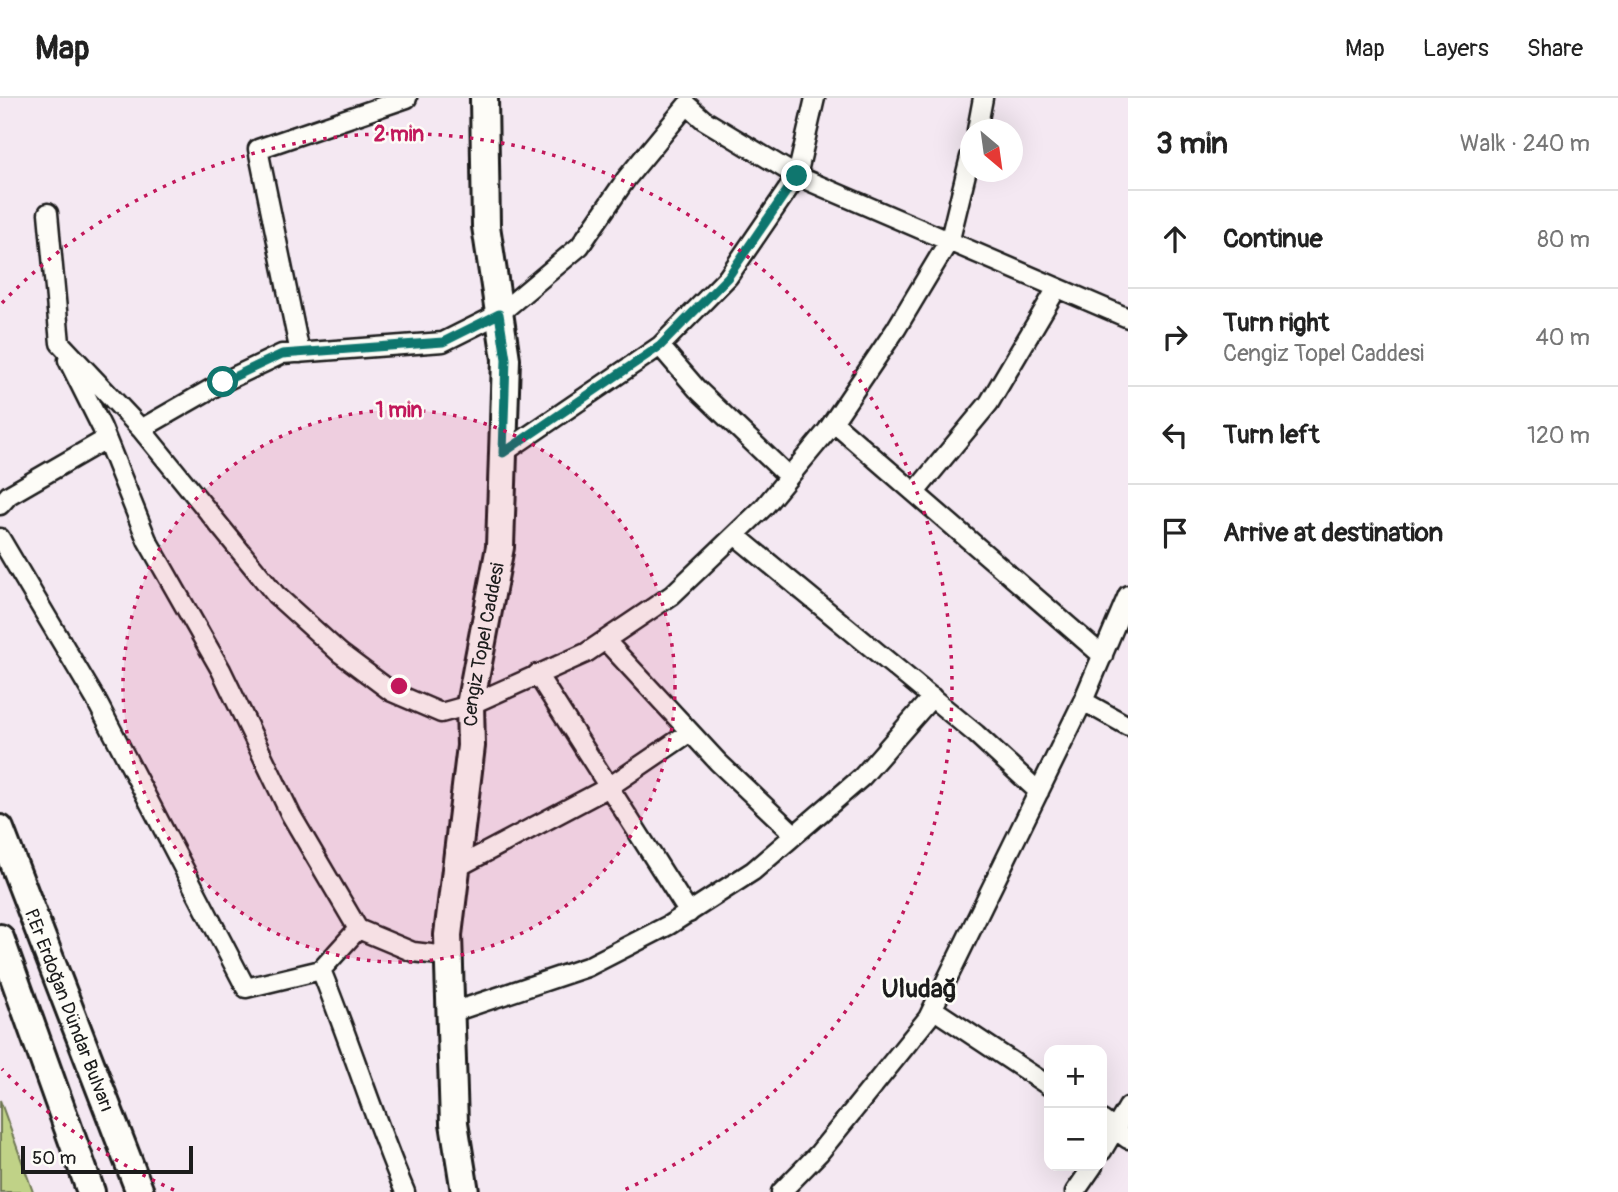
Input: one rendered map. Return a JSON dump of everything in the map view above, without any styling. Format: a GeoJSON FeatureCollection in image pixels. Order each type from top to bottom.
{"type":"FeatureCollection","features":[{"type":"Feature","properties":{"kind":"main road","name":"Cengiz Topel Caddesi"},"geometry":{"type":"LineString","coordinates":[[465,1192],[454,1123],[447,935],[471,746],[470,705],[500,547],[506,359],[486,226],[484,98]]}},
{"type":"Feature","properties":{"kind":"main road","name":"P.Er Erdoğan Dündar Bulvarı"},"geometry":{"type":"LineString","coordinates":[[0,829],[140,1192]]}},
{"type":"Feature","properties":{"kind":"main road"},"geometry":{"type":"LineString","coordinates":[[0,938],[90,1192]]}},
{"type":"Feature","properties":{"kind":"street"},"geometry":{"type":"LineString","coordinates":[[300,353],[258,149],[407,98]]}},
{"type":"Feature","properties":{"kind":"street"},"geometry":{"type":"LineString","coordinates":[[503,453],[660,346],[728,277],[797,176],[816,98]]}},
{"type":"Feature","properties":{"kind":"street"},"geometry":{"type":"LineString","coordinates":[[979,119],[983,98]]}},
{"type":"Feature","properties":{"kind":"street"},"geometry":{"type":"LineString","coordinates":[[141,429],[223,382],[282,354],[443,342],[499,314],[580,246],[626,179],[689,102],[704,120],[797,176],[950,239],[1128,318]]}},
{"type":"Feature","properties":{"kind":"street"},"geometry":{"type":"LineString","coordinates":[[61,343],[141,429],[276,595],[340,653],[392,692],[441,713],[470,705],[586,653],[672,594],[764,508],[833,422],[896,329],[950,239],[965,182]]}},
{"type":"Feature","properties":{"kind":"street"},"geometry":{"type":"LineString","coordinates":[[48,213],[61,343],[106,439],[148,540],[221,670],[291,815],[358,929],[413,952],[448,956]]}},
{"type":"Feature","properties":{"kind":"street"},"geometry":{"type":"LineString","coordinates":[[916,491],[989,403],[1057,288]]}},
{"type":"Feature","properties":{"kind":"street"},"geometry":{"type":"LineString","coordinates":[[660,346],[697,389],[789,477]]}},
{"type":"Feature","properties":{"kind":"street"},"geometry":{"type":"LineString","coordinates":[[833,422],[916,491],[1018,584],[1103,656]]}},
{"type":"Feature","properties":{"kind":"street"},"geometry":{"type":"LineString","coordinates":[[0,505],[9,495],[106,439]]}},
{"type":"Feature","properties":{"kind":"street"},"geometry":{"type":"LineString","coordinates":[[735,535],[932,697],[1039,792]]}},
{"type":"Feature","properties":{"kind":"street"},"geometry":{"type":"LineString","coordinates":[[0,538],[96,700],[246,988],[321,970],[358,929]]}},
{"type":"Feature","properties":{"kind":"street"},"geometry":{"type":"LineString","coordinates":[[781,1192],[819,1153],[933,1009],[1083,701],[1128,595]]}},
{"type":"Feature","properties":{"kind":"street"},"geometry":{"type":"LineString","coordinates":[[605,640],[690,732],[794,834]]}},
{"type":"Feature","properties":{"kind":"street"},"geometry":{"type":"LineString","coordinates":[[537,674],[689,913]]}},
{"type":"Feature","properties":{"kind":"street"},"geometry":{"type":"LineString","coordinates":[[450,1013],[587,967],[689,913],[753,871],[862,777],[932,697]]}},
{"type":"Feature","properties":{"kind":"street"},"geometry":{"type":"LineString","coordinates":[[1083,701],[1128,726]]}},
{"type":"Feature","properties":{"kind":"street"},"geometry":{"type":"LineString","coordinates":[[456,868],[609,787],[690,732]]}},
{"type":"Feature","properties":{"kind":"street"},"geometry":{"type":"LineString","coordinates":[[321,970],[354,1051],[377,1126],[405,1192]]}},
{"type":"Feature","properties":{"kind":"street"},"geometry":{"type":"LineString","coordinates":[[933,1009],[1044,1083]]}},
{"type":"Feature","properties":{"kind":"street"},"geometry":{"type":"LineString","coordinates":[[1115,1129],[1128,1107]]}},
{"type":"Feature","properties":{"kind":"street"},"geometry":{"type":"LineString","coordinates":[[1075,1192],[1090,1171]]}},
{"type":"Feature","properties":{"kind":"green space"},"geometry":{"type":"Polygon","coordinates":[[[0,1100],[33,1192],[0,1192],[0,1100]]]}},
{"type":"Feature","properties":{"kind":"district","name":"Uludağ"},"geometry":{"type":"Point","coordinates":[919,988]}},
{"type":"Feature","properties":{"kind":"route"},"geometry":{"type":"LineString","coordinates":[[223,382],[282,354],[443,342],[499,314],[506,359],[503,453],[660,346],[728,277],[797,176]]}}]}
